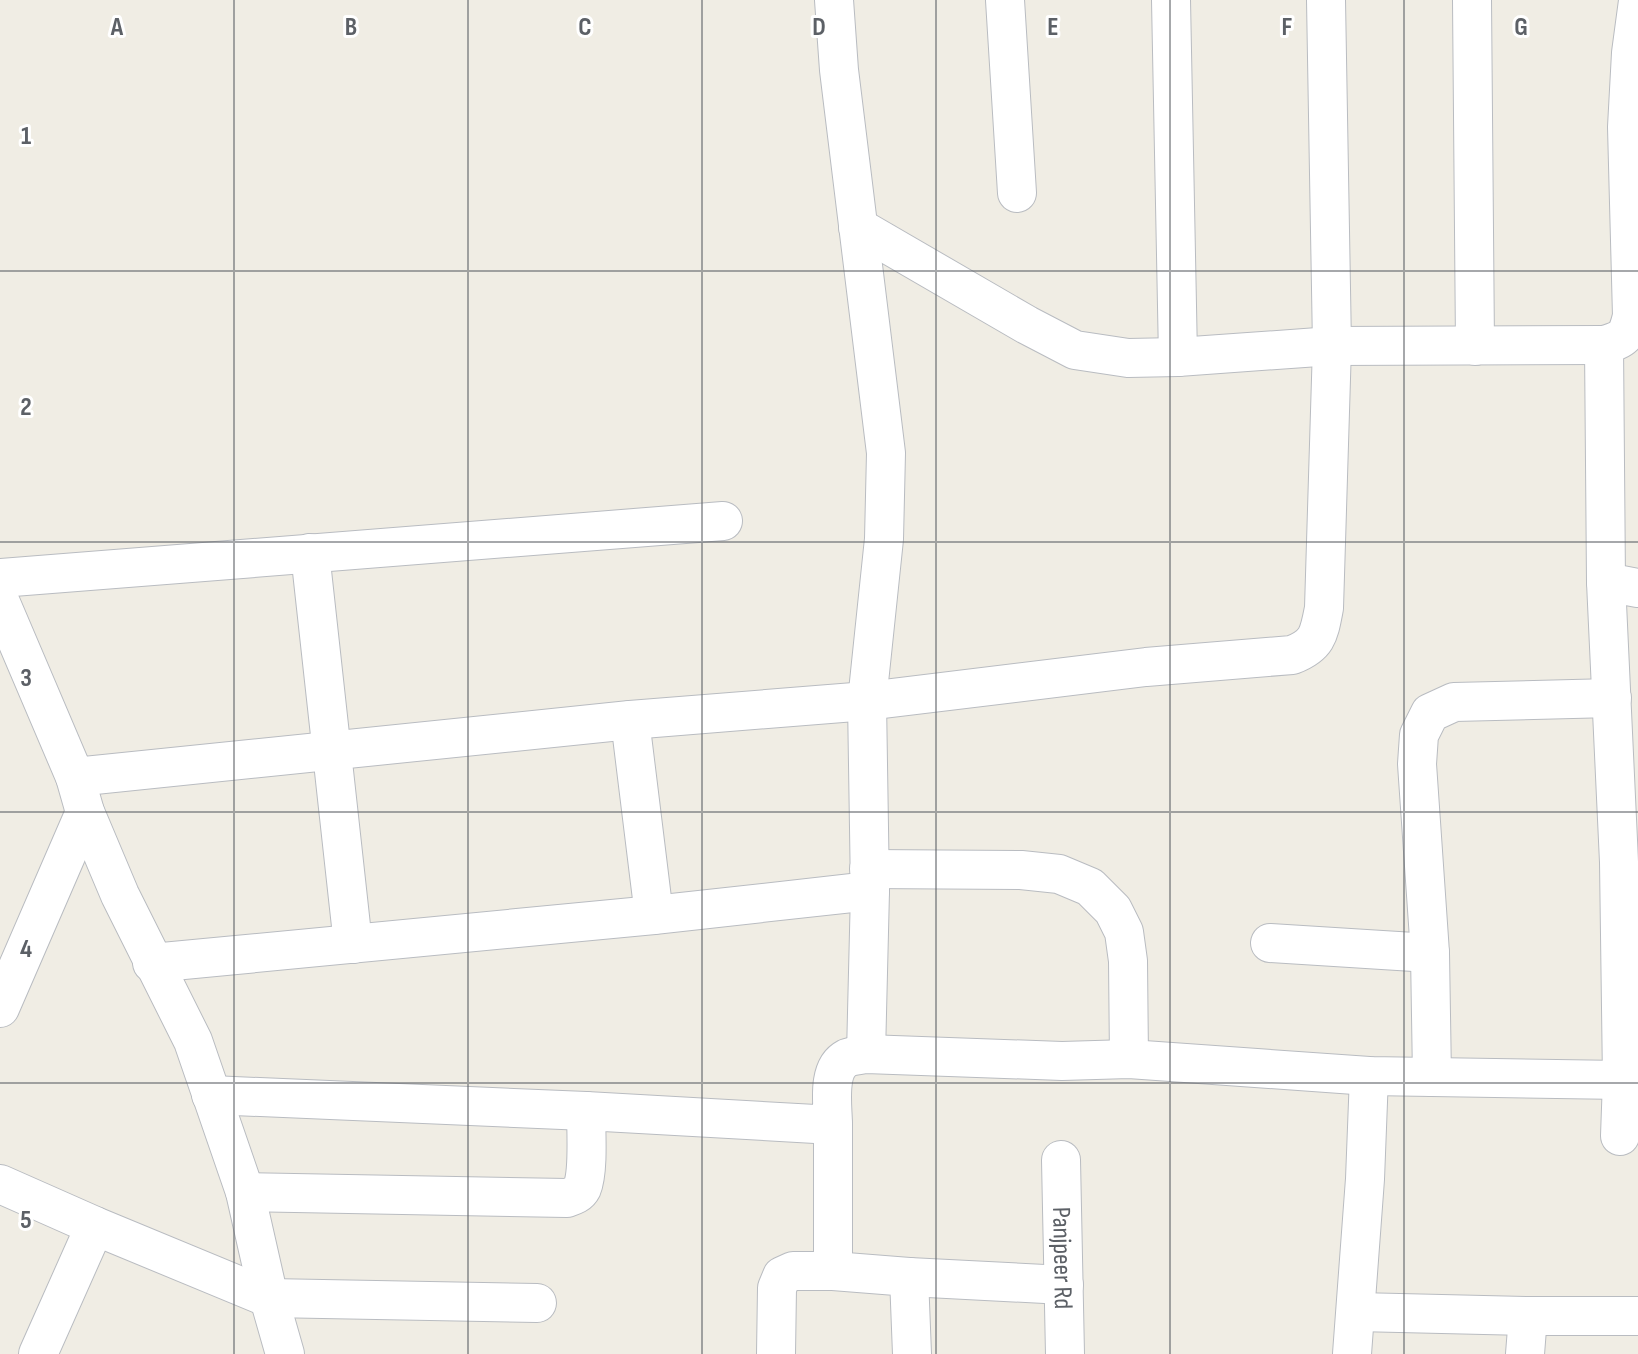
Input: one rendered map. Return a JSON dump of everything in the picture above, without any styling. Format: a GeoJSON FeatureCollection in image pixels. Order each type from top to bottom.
{"type":"FeatureCollection","features":[{"type":"Feature","properties":{"kind":"street"},"geometry":{"type":"LineString","coordinates":[[834,0],[839,70],[886,453],[884,539],[867,701],[869,880],[866,1054]]}},
{"type":"Feature","properties":{"kind":"street"},"geometry":{"type":"LineString","coordinates":[[1005,0],[1017,193]]}},
{"type":"Feature","properties":{"kind":"street"},"geometry":{"type":"LineString","coordinates":[[1171,0],[1178,357]]}},
{"type":"Feature","properties":{"kind":"street"},"geometry":{"type":"LineString","coordinates":[[80,795],[331,749],[867,701],[1146,667],[1292,655],[1308,649],[1319,634],[1324,608],[1332,346],[1326,0]]}},
{"type":"Feature","properties":{"kind":"street"},"geometry":{"type":"LineString","coordinates":[[1472,0],[1475,346]]}},
{"type":"Feature","properties":{"kind":"street"},"geometry":{"type":"LineString","coordinates":[[858,227],[1075,350],[1128,358],[1332,346],[1604,345],[1619,341],[1628,332],[1632,316],[1627,127],[1631,53],[1638,1]]}},
{"type":"Feature","properties":{"kind":"street"},"geometry":{"type":"LineString","coordinates":[[1604,345],[1622,585],[1612,698],[1619,862],[1620,1136]]}},
{"type":"Feature","properties":{"kind":"street"},"geometry":{"type":"LineString","coordinates":[[0,578],[723,521]]}},
{"type":"Feature","properties":{"kind":"street"},"geometry":{"type":"LineString","coordinates":[[310,553],[353,944]]}},
{"type":"Feature","properties":{"kind":"street"},"geometry":{"type":"LineString","coordinates":[[0,601],[120,895],[193,1041],[245,1192],[285,1354]]}},
{"type":"Feature","properties":{"kind":"street"},"geometry":{"type":"LineString","coordinates":[[1432,1077],[1430,953],[1417,764],[1419,735],[1430,713],[1454,702],[1612,698]]}},
{"type":"Feature","properties":{"kind":"street"},"geometry":{"type":"LineString","coordinates":[[630,720],[654,915]]}},
{"type":"Feature","properties":{"kind":"street"},"geometry":{"type":"LineString","coordinates":[[0,1008],[80,795]]}},
{"type":"Feature","properties":{"kind":"street"},"geometry":{"type":"LineString","coordinates":[[152,963],[654,915],[869,880],[1021,870],[1059,874],[1090,887],[1113,910],[1124,932],[1128,961],[1129,1059]]}},
{"type":"Feature","properties":{"kind":"street"},"geometry":{"type":"LineString","coordinates":[[1270,943],[1430,953]]}},
{"type":"Feature","properties":{"kind":"street"},"geometry":{"type":"LineString","coordinates":[[833,1271],[833,1079],[837,1066],[847,1058],[866,1054],[1062,1061],[1129,1059],[1369,1076],[1622,1080]]}},
{"type":"Feature","properties":{"kind":"street"},"geometry":{"type":"LineString","coordinates":[[1352,1354],[1357,1312],[1369,1076]]}},
{"type":"Feature","properties":{"kind":"street"},"geometry":{"type":"LineString","coordinates":[[211,1095],[833,1125]]}},
{"type":"Feature","properties":{"kind":"street"},"geometry":{"type":"LineString","coordinates":[[245,1192],[567,1198],[577,1195],[585,1175],[586,1111]]}},
{"type":"Feature","properties":{"kind":"street","name":"Panjpeer Rd"},"geometry":{"type":"LineString","coordinates":[[1061,1160],[1065,1354]]}},
{"type":"Feature","properties":{"kind":"street"},"geometry":{"type":"LineString","coordinates":[[0,1184],[269,1298],[537,1303]]}},
{"type":"Feature","properties":{"kind":"street"},"geometry":{"type":"LineString","coordinates":[[38,1354],[95,1226]]}},
{"type":"Feature","properties":{"kind":"street"},"geometry":{"type":"LineString","coordinates":[[776,1354],[777,1288],[782,1276],[793,1271],[1064,1285]]}},
{"type":"Feature","properties":{"kind":"street"},"geometry":{"type":"LineString","coordinates":[[909,1277],[912,1354]]}},
{"type":"Feature","properties":{"kind":"street"},"geometry":{"type":"LineString","coordinates":[[1357,1312],[1638,1316]]}},
{"type":"Feature","properties":{"kind":"street"},"geometry":{"type":"LineString","coordinates":[[1525,1354],[1528,1316]]}}]}
